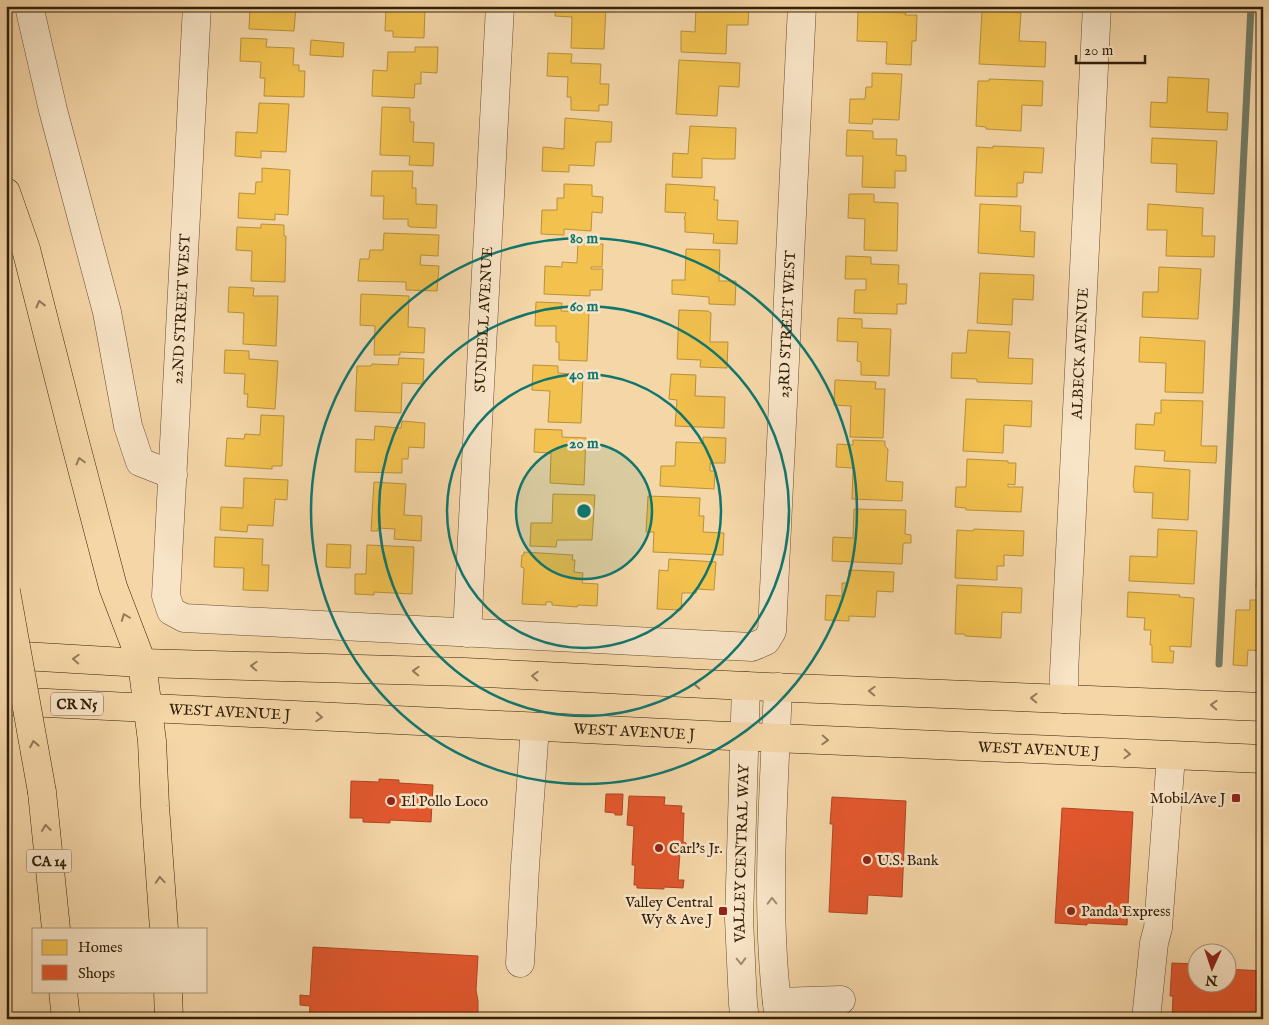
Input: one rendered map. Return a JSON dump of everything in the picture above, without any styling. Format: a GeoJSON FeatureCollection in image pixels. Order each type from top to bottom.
{"type":"FeatureCollection","features":[{"type":"Feature","properties":{"kind":"main road"},"geometry":{"type":"LineString","coordinates":[[6,192],[26,249],[113,587],[142,663],[152,741],[164,928]]}},
{"type":"Feature","properties":{"kind":"main road","name":"CA 14"},"geometry":{"type":"LineString","coordinates":[[6,590],[42,792],[56,928]]}},
{"type":"Feature","properties":{"kind":"main road"},"geometry":{"type":"LineString","coordinates":[[6,655],[142,663],[465,672],[746,686],[1263,707]]}},
{"type":"Feature","properties":{"kind":"main road","name":"WEST AVENUE J"},"geometry":{"type":"LineString","coordinates":[[6,701],[744,737],[1263,759]]}},
{"type":"Feature","properties":{"kind":"main road"},"geometry":{"type":"LineString","coordinates":[[63,992],[66,1019]]}},
{"type":"Feature","properties":{"kind":"main road"},"geometry":{"type":"LineString","coordinates":[[168,992],[169,1019]]}},
{"type":"Feature","properties":{"kind":"street"},"geometry":{"type":"LineString","coordinates":[[29,6],[53,110],[107,312],[128,426],[140,462],[173,476]]}},
{"type":"Feature","properties":{"kind":"street","name":"22ND STREET WEST"},"geometry":{"type":"LineString","coordinates":[[197,6],[166,596],[171,611],[184,618],[467,633]]}},
{"type":"Feature","properties":{"kind":"street","name":"SUNDELL AVENUE"},"geometry":{"type":"LineString","coordinates":[[467,633],[500,6]]}},
{"type":"Feature","properties":{"kind":"street","name":"23RD STREET WEST"},"geometry":{"type":"LineString","coordinates":[[467,633],[752,647],[766,641],[772,631],[802,6]]}},
{"type":"Feature","properties":{"kind":"street","name":"ALBECK AVENUE"},"geometry":{"type":"LineString","coordinates":[[1064,699],[1097,6]]}},
{"type":"Feature","properties":{"kind":"street","name":"VALLEY CENTRAL WAY"},"geometry":{"type":"LineString","coordinates":[[745,1019],[739,919],[746,686]]}},
{"type":"Feature","properties":{"kind":"street","name":"VALLEY CENTRAL WAY"},"geometry":{"type":"LineString","coordinates":[[778,687],[771,862],[774,974],[778,1010]]}},
{"type":"Feature","properties":{"kind":"street"},"geometry":{"type":"LineString","coordinates":[[520,963],[535,727]]}},
{"type":"Feature","properties":{"kind":"street"},"geometry":{"type":"LineString","coordinates":[[1146,1019],[1154,943],[1158,928],[1171,756]]}},
{"type":"Feature","properties":{"kind":"street"},"geometry":{"type":"LineString","coordinates":[[778,1010],[841,1000]]}},
{"type":"Feature","properties":{"kind":"building: Homes"},"geometry":{"type":"Polygon","coordinates":[[[250,6],[296,6],[294,31],[249,29],[250,6]]]}},
{"type":"Feature","properties":{"kind":"building: Homes"},"geometry":{"type":"Polygon","coordinates":[[[386,6],[446,6],[446,9],[425,8],[424,38],[393,37],[393,31],[385,31],[386,6]]]}},
{"type":"Feature","properties":{"kind":"building: Homes"},"geometry":{"type":"Polygon","coordinates":[[[556,6],[606,6],[604,49],[571,48],[572,17],[555,16],[556,6]]]}},
{"type":"Feature","properties":{"kind":"building: Homes"},"geometry":{"type":"Polygon","coordinates":[[[722,6],[749,6],[748,25],[727,25],[726,54],[681,52],[681,31],[695,32],[696,7],[722,8],[722,6]]]}},
{"type":"Feature","properties":{"kind":"building: Homes"},"geometry":{"type":"Polygon","coordinates":[[[858,11],[917,15],[916,41],[912,41],[911,65],[886,64],[887,42],[857,41],[858,11]]]}},
{"type":"Feature","properties":{"kind":"building: Homes"},"geometry":{"type":"Polygon","coordinates":[[[982,11],[1021,13],[1019,41],[1046,42],[1045,67],[979,64],[982,11]]]}},
{"type":"Feature","properties":{"kind":"building: Homes"},"geometry":{"type":"Polygon","coordinates":[[[241,38],[267,39],[266,47],[294,48],[293,65],[299,65],[299,71],[305,71],[304,97],[264,96],[265,78],[260,78],[261,62],[240,61],[241,38]]]}},
{"type":"Feature","properties":{"kind":"building: Homes"},"geometry":{"type":"Polygon","coordinates":[[[311,40],[344,43],[343,57],[310,55],[311,40]]]}},
{"type":"Feature","properties":{"kind":"building: Homes"},"geometry":{"type":"Polygon","coordinates":[[[415,47],[438,47],[437,73],[421,72],[421,84],[415,84],[414,98],[372,96],[373,70],[387,71],[388,52],[415,52],[415,47]]]}},
{"type":"Feature","properties":{"kind":"building: Homes"},"geometry":{"type":"Polygon","coordinates":[[[548,53],[572,54],[571,63],[601,64],[600,84],[609,84],[608,105],[599,105],[599,111],[571,110],[571,97],[567,97],[568,77],[547,76],[548,53]]]}},
{"type":"Feature","properties":{"kind":"building: Homes"},"geometry":{"type":"Polygon","coordinates":[[[679,60],[740,63],[739,87],[719,86],[717,116],[676,114],[679,60]]]}},
{"type":"Feature","properties":{"kind":"building: Homes"},"geometry":{"type":"Polygon","coordinates":[[[872,73],[902,74],[899,120],[873,119],[872,124],[849,123],[850,99],[865,99],[866,87],[872,87],[872,73]]]}},
{"type":"Feature","properties":{"kind":"building: Homes"},"geometry":{"type":"Polygon","coordinates":[[[1168,77],[1209,79],[1207,112],[1228,113],[1227,130],[1150,127],[1151,102],[1167,103],[1168,77]]]}},
{"type":"Feature","properties":{"kind":"building: Homes"},"geometry":{"type":"Polygon","coordinates":[[[989,79],[1043,81],[1042,106],[1022,105],[1021,131],[986,129],[986,127],[976,126],[978,81],[989,81],[989,79]]]}},
{"type":"Feature","properties":{"kind":"building: Homes"},"geometry":{"type":"Polygon","coordinates":[[[259,103],[289,104],[286,152],[261,151],[261,158],[235,156],[236,132],[257,133],[259,103]]]}},
{"type":"Feature","properties":{"kind":"building: Homes"},"geometry":{"type":"Polygon","coordinates":[[[382,107],[410,108],[410,122],[414,122],[413,142],[434,143],[433,166],[409,165],[410,156],[380,155],[382,107]]]}},
{"type":"Feature","properties":{"kind":"building: Homes"},"geometry":{"type":"Polygon","coordinates":[[[565,118],[612,122],[611,142],[596,142],[594,166],[569,165],[569,172],[542,171],[543,147],[564,149],[565,118]]]}},
{"type":"Feature","properties":{"kind":"building: Homes"},"geometry":{"type":"Polygon","coordinates":[[[690,126],[736,128],[735,159],[702,158],[702,178],[672,177],[673,153],[688,154],[690,126]]]}},
{"type":"Feature","properties":{"kind":"building: Homes"},"geometry":{"type":"Polygon","coordinates":[[[847,130],[873,131],[873,139],[897,139],[896,155],[906,156],[906,171],[895,171],[895,188],[862,187],[863,156],[846,156],[847,130]]]}},
{"type":"Feature","properties":{"kind":"building: Homes"},"geometry":{"type":"Polygon","coordinates":[[[1152,138],[1217,141],[1214,194],[1176,192],[1177,164],[1151,163],[1152,138]]]}},
{"type":"Feature","properties":{"kind":"building: Homes"},"geometry":{"type":"Polygon","coordinates":[[[993,146],[1044,148],[1042,173],[1024,172],[1023,183],[1017,183],[1017,197],[975,196],[977,147],[993,148],[993,146]]]}},
{"type":"Feature","properties":{"kind":"building: Homes"},"geometry":{"type":"Polygon","coordinates":[[[262,168],[290,170],[288,215],[275,214],[275,220],[238,218],[239,193],[255,194],[256,182],[262,182],[262,168]]]}},
{"type":"Feature","properties":{"kind":"building: Homes"},"geometry":{"type":"Polygon","coordinates":[[[372,171],[413,171],[412,188],[416,188],[416,204],[437,205],[436,228],[410,227],[408,226],[408,219],[383,219],[384,196],[371,196],[372,171]]]}},
{"type":"Feature","properties":{"kind":"building: Homes"},"geometry":{"type":"Polygon","coordinates":[[[564,184],[592,185],[592,196],[603,197],[602,213],[592,212],[591,231],[564,229],[564,235],[541,234],[542,210],[557,210],[557,198],[564,198],[564,184]]]}},
{"type":"Feature","properties":{"kind":"building: Homes"},"geometry":{"type":"Polygon","coordinates":[[[666,184],[715,187],[714,200],[718,200],[717,220],[738,221],[737,244],[713,243],[714,234],[685,232],[684,219],[686,213],[665,212],[666,184]]]}},
{"type":"Feature","properties":{"kind":"building: Homes"},"geometry":{"type":"Polygon","coordinates":[[[849,194],[874,194],[874,202],[898,203],[897,251],[864,250],[865,219],[848,218],[849,194]]]}},
{"type":"Feature","properties":{"kind":"building: Homes"},"geometry":{"type":"Polygon","coordinates":[[[980,204],[1021,206],[1020,231],[1035,232],[1034,257],[978,253],[980,204]]]}},
{"type":"Feature","properties":{"kind":"building: Homes"},"geometry":{"type":"Polygon","coordinates":[[[1148,204],[1203,208],[1202,236],[1215,236],[1214,257],[1166,256],[1167,230],[1147,230],[1148,204]]]}},
{"type":"Feature","properties":{"kind":"building: Homes"},"geometry":{"type":"Polygon","coordinates":[[[261,224],[284,225],[284,236],[286,236],[285,282],[251,281],[252,251],[236,250],[237,227],[261,228],[261,224]]]}},
{"type":"Feature","properties":{"kind":"building: Homes"},"geometry":{"type":"Polygon","coordinates":[[[384,233],[439,235],[438,256],[421,255],[420,265],[439,266],[437,291],[406,290],[406,282],[358,281],[360,259],[369,259],[370,250],[383,250],[384,233]]]}},
{"type":"Feature","properties":{"kind":"building: Homes"},"geometry":{"type":"Polygon","coordinates":[[[578,243],[603,244],[602,267],[591,267],[591,269],[603,269],[602,290],[590,290],[590,296],[544,294],[545,266],[562,267],[562,262],[577,263],[578,243]]]}},
{"type":"Feature","properties":{"kind":"building: Homes"},"geometry":{"type":"Polygon","coordinates":[[[686,249],[720,250],[719,281],[736,281],[735,305],[709,304],[709,297],[672,294],[672,280],[685,280],[686,249]]]}},
{"type":"Feature","properties":{"kind":"building: Homes"},"geometry":{"type":"Polygon","coordinates":[[[846,256],[871,257],[871,264],[899,265],[898,284],[907,284],[906,304],[897,304],[897,314],[854,313],[855,290],[866,290],[866,279],[845,279],[846,256]]]}},
{"type":"Feature","properties":{"kind":"building: Homes"},"geometry":{"type":"Polygon","coordinates":[[[1159,267],[1201,269],[1198,319],[1142,317],[1143,292],[1158,292],[1159,267]]]}},
{"type":"Feature","properties":{"kind":"building: Homes"},"geometry":{"type":"Polygon","coordinates":[[[980,273],[1034,275],[1033,300],[1013,299],[1012,325],[977,323],[980,273]]]}},
{"type":"Feature","properties":{"kind":"building: Homes"},"geometry":{"type":"Polygon","coordinates":[[[229,287],[254,288],[253,296],[278,296],[276,346],[243,344],[244,313],[228,312],[229,287]]]}},
{"type":"Feature","properties":{"kind":"building: Homes"},"geometry":{"type":"Polygon","coordinates":[[[361,294],[409,296],[408,327],[425,328],[424,353],[400,352],[400,355],[374,355],[375,326],[360,325],[361,294]]]}},
{"type":"Feature","properties":{"kind":"building: Homes"},"geometry":{"type":"Polygon","coordinates":[[[536,302],[562,303],[561,311],[589,312],[587,361],[559,360],[559,342],[556,342],[556,326],[535,326],[536,302]]]}},
{"type":"Feature","properties":{"kind":"building: Homes"},"geometry":{"type":"Polygon","coordinates":[[[679,310],[708,311],[711,313],[710,342],[728,342],[727,368],[700,367],[701,360],[677,359],[679,310]]]}},
{"type":"Feature","properties":{"kind":"building: Homes"},"geometry":{"type":"Polygon","coordinates":[[[838,318],[862,319],[862,328],[891,329],[889,376],[861,375],[861,362],[857,361],[858,342],[837,341],[838,318]]]}},
{"type":"Feature","properties":{"kind":"building: Homes"},"geometry":{"type":"Polygon","coordinates":[[[968,330],[1010,332],[1008,358],[1033,359],[1032,384],[977,382],[977,379],[951,378],[952,353],[966,353],[968,330]]]}},
{"type":"Feature","properties":{"kind":"building: Homes"},"geometry":{"type":"Polygon","coordinates":[[[1140,337],[1205,341],[1203,393],[1165,392],[1166,363],[1139,362],[1140,337]]]}},
{"type":"Feature","properties":{"kind":"building: Homes"},"geometry":{"type":"Polygon","coordinates":[[[225,350],[249,351],[249,359],[278,361],[275,409],[247,407],[248,394],[244,394],[245,374],[224,373],[225,350]]]}},
{"type":"Feature","properties":{"kind":"building: Homes"},"geometry":{"type":"Polygon","coordinates":[[[399,358],[424,359],[423,384],[402,383],[401,413],[355,411],[357,366],[371,366],[372,364],[398,365],[399,358]]]}},
{"type":"Feature","properties":{"kind":"building: Homes"},"geometry":{"type":"Polygon","coordinates":[[[533,365],[558,366],[558,373],[583,375],[581,423],[548,422],[550,391],[532,390],[533,365]]]}},
{"type":"Feature","properties":{"kind":"building: Homes"},"geometry":{"type":"Polygon","coordinates":[[[671,374],[696,375],[695,396],[725,397],[724,428],[675,426],[677,400],[669,399],[671,374]]]}},
{"type":"Feature","properties":{"kind":"building: Homes"},"geometry":{"type":"Polygon","coordinates":[[[835,380],[876,382],[875,389],[885,389],[883,438],[850,437],[851,406],[834,405],[835,380]]]}},
{"type":"Feature","properties":{"kind":"building: Homes"},"geometry":{"type":"Polygon","coordinates":[[[966,399],[1032,401],[1031,427],[1004,425],[1003,453],[963,451],[966,399]]]}},
{"type":"Feature","properties":{"kind":"building: Homes"},"geometry":{"type":"Polygon","coordinates":[[[1161,400],[1203,401],[1201,446],[1217,446],[1216,463],[1164,461],[1165,451],[1135,449],[1136,424],[1154,425],[1155,413],[1161,413],[1161,400]]]}},
{"type":"Feature","properties":{"kind":"building: Homes"},"geometry":{"type":"Polygon","coordinates":[[[261,415],[284,416],[282,466],[272,466],[272,469],[225,466],[227,438],[244,439],[245,434],[260,435],[261,415]]]}},
{"type":"Feature","properties":{"kind":"building: Homes"},"geometry":{"type":"Polygon","coordinates":[[[402,421],[425,423],[424,448],[409,447],[408,459],[402,459],[402,473],[355,472],[356,439],[374,440],[375,426],[401,428],[402,421]]]}},
{"type":"Feature","properties":{"kind":"building: Homes"},"geometry":{"type":"Polygon","coordinates":[[[535,429],[562,430],[562,437],[586,438],[584,485],[550,483],[551,453],[534,452],[535,429]]]}},
{"type":"Feature","properties":{"kind":"building: Homes"},"geometry":{"type":"Polygon","coordinates":[[[703,437],[726,438],[725,463],[710,463],[710,471],[715,471],[714,489],[660,486],[661,466],[675,466],[676,442],[703,443],[703,437]]]}},
{"type":"Feature","properties":{"kind":"building: Homes"},"geometry":{"type":"Polygon","coordinates":[[[853,440],[885,441],[885,446],[888,449],[886,481],[903,482],[902,501],[852,499],[853,468],[836,467],[837,444],[853,445],[853,440]]]}},
{"type":"Feature","properties":{"kind":"building: Homes"},"geometry":{"type":"Polygon","coordinates":[[[967,459],[1016,463],[1015,485],[1008,484],[1008,487],[1023,487],[1021,512],[966,510],[966,508],[955,507],[956,487],[966,487],[967,459]]]}},
{"type":"Feature","properties":{"kind":"building: Homes"},"geometry":{"type":"Polygon","coordinates":[[[1135,466],[1190,470],[1188,520],[1152,518],[1153,493],[1134,492],[1135,466]]]}},
{"type":"Feature","properties":{"kind":"building: Homes"},"geometry":{"type":"Polygon","coordinates":[[[1261,468],[1263,468],[1263,517],[1259,517],[1261,468]]]}},
{"type":"Feature","properties":{"kind":"building: Homes"},"geometry":{"type":"Polygon","coordinates":[[[244,478],[288,480],[287,500],[275,499],[273,526],[248,525],[247,532],[220,530],[221,507],[243,508],[244,478]]]}},
{"type":"Feature","properties":{"kind":"building: Homes"},"geometry":{"type":"Polygon","coordinates":[[[374,482],[406,484],[404,515],[422,516],[421,541],[394,539],[395,529],[378,528],[378,531],[371,531],[374,482]]]}},
{"type":"Feature","properties":{"kind":"building: Homes"},"geometry":{"type":"Polygon","coordinates":[[[553,494],[595,495],[592,540],[557,540],[556,547],[530,546],[531,523],[552,523],[553,494]]]}},
{"type":"Feature","properties":{"kind":"building: Homes"},"geometry":{"type":"Polygon","coordinates":[[[648,496],[700,498],[699,516],[704,516],[703,532],[724,533],[723,555],[653,552],[654,532],[646,532],[648,496]]]}},
{"type":"Feature","properties":{"kind":"building: Homes"},"geometry":{"type":"Polygon","coordinates":[[[854,509],[906,510],[905,534],[911,535],[911,543],[904,543],[903,545],[902,564],[832,561],[833,537],[853,538],[854,509]]]}},
{"type":"Feature","properties":{"kind":"building: Homes"},"geometry":{"type":"Polygon","coordinates":[[[974,529],[1024,531],[1023,556],[1004,555],[1004,566],[997,566],[997,580],[955,578],[957,530],[973,531],[974,529]]]}},
{"type":"Feature","properties":{"kind":"building: Homes"},"geometry":{"type":"Polygon","coordinates":[[[1158,529],[1197,531],[1194,584],[1129,581],[1130,556],[1157,557],[1158,529]]]}},
{"type":"Feature","properties":{"kind":"building: Homes"},"geometry":{"type":"Polygon","coordinates":[[[1259,536],[1263,536],[1263,588],[1256,588],[1259,536]]]}},
{"type":"Feature","properties":{"kind":"building: Homes"},"geometry":{"type":"Polygon","coordinates":[[[215,537],[263,539],[262,565],[269,565],[268,591],[243,590],[244,568],[214,567],[215,537]]]}},
{"type":"Feature","properties":{"kind":"building: Homes"},"geometry":{"type":"Polygon","coordinates":[[[327,544],[351,545],[350,568],[326,567],[327,544]]]}},
{"type":"Feature","properties":{"kind":"building: Homes"},"geometry":{"type":"Polygon","coordinates":[[[367,545],[414,547],[412,594],[374,592],[374,595],[355,594],[355,574],[366,574],[367,545]]]}},
{"type":"Feature","properties":{"kind":"building: Homes"},"geometry":{"type":"Polygon","coordinates":[[[524,552],[573,555],[572,560],[575,560],[574,572],[583,573],[582,583],[598,584],[597,606],[552,605],[552,602],[546,602],[546,605],[522,604],[524,568],[521,567],[524,552]]]}},
{"type":"Feature","properties":{"kind":"building: Homes"},"geometry":{"type":"Polygon","coordinates":[[[669,559],[716,562],[714,590],[697,589],[696,593],[682,593],[681,610],[657,609],[659,570],[668,571],[669,559]]]}},
{"type":"Feature","properties":{"kind":"building: Homes"},"geometry":{"type":"Polygon","coordinates":[[[849,570],[894,572],[893,592],[877,591],[875,617],[849,616],[849,621],[825,620],[826,595],[842,596],[842,583],[848,583],[849,570]]]}},
{"type":"Feature","properties":{"kind":"building: Homes"},"geometry":{"type":"Polygon","coordinates":[[[957,585],[1022,588],[1021,613],[1002,612],[1001,638],[955,634],[957,585]]]}},
{"type":"Feature","properties":{"kind":"building: Homes"},"geometry":{"type":"Polygon","coordinates":[[[1128,592],[1180,595],[1179,597],[1194,598],[1191,647],[1170,646],[1170,651],[1174,651],[1173,663],[1152,662],[1151,630],[1144,630],[1145,618],[1127,617],[1128,592]]]}},
{"type":"Feature","properties":{"kind":"building: Homes"},"geometry":{"type":"Polygon","coordinates":[[[1250,600],[1263,600],[1263,651],[1248,650],[1247,666],[1233,665],[1236,610],[1250,610],[1250,600]]]}},
{"type":"Feature","properties":{"kind":"building: Shops","name":"El Pollo Loco"},"geometry":{"type":"Polygon","coordinates":[[[379,779],[399,780],[399,783],[433,785],[431,822],[390,820],[390,823],[363,822],[363,818],[350,818],[351,781],[379,782],[379,779]]]}},
{"type":"Feature","properties":{"kind":"building: Shops"},"geometry":{"type":"Polygon","coordinates":[[[606,794],[623,794],[622,815],[605,812],[606,794]]]}},
{"type":"Feature","properties":{"kind":"building: Shops","name":"Carl's Jr."},"geometry":{"type":"Polygon","coordinates":[[[629,796],[665,797],[664,805],[682,806],[681,813],[684,813],[683,842],[686,843],[685,853],[680,853],[678,880],[684,880],[683,888],[637,888],[637,885],[634,885],[635,865],[632,865],[634,826],[627,825],[629,796]]]}},
{"type":"Feature","properties":{"kind":"building: Shops","name":"U.S. Bank"},"geometry":{"type":"Polygon","coordinates":[[[832,797],[906,801],[902,897],[868,895],[867,914],[829,912],[833,824],[830,824],[832,797]]]}},
{"type":"Feature","properties":{"kind":"building: Shops"},"geometry":{"type":"Polygon","coordinates":[[[1062,808],[1133,812],[1127,925],[1055,923],[1062,808]]]}},
{"type":"Feature","properties":{"kind":"building: Shops"},"geometry":{"type":"Polygon","coordinates":[[[313,947],[478,956],[476,990],[478,1019],[309,1019],[310,1006],[300,1005],[300,995],[310,996],[313,947]]]}},
{"type":"Feature","properties":{"kind":"building: Shops"},"geometry":{"type":"Polygon","coordinates":[[[1172,963],[1186,964],[1186,992],[1236,992],[1236,970],[1263,971],[1263,1019],[1172,1019],[1173,996],[1170,996],[1172,963]]]}},
{"type":"Feature","properties":{"kind":"waterway"},"geometry":{"type":"LineString","coordinates":[[1219,664],[1251,6]]}},
{"type":"Feature","properties":{"kind":"place","name":"Mobil/Ave J"},"geometry":{"type":"Point","coordinates":[1236,798]}},
{"type":"Feature","properties":{"kind":"place","name":"El Pollo Loco"},"geometry":{"type":"Point","coordinates":[391,801]}},
{"type":"Feature","properties":{"kind":"place","name":"Carl's Jr."},"geometry":{"type":"Point","coordinates":[659,848]}},
{"type":"Feature","properties":{"kind":"place","name":"U.S. Bank"},"geometry":{"type":"Point","coordinates":[867,860]}},
{"type":"Feature","properties":{"kind":"place","name":"Valley Central Wy & Ave J"},"geometry":{"type":"Point","coordinates":[723,911]}},
{"type":"Feature","properties":{"kind":"place","name":"Panda Express"},"geometry":{"type":"Point","coordinates":[1071,911]}}]}
